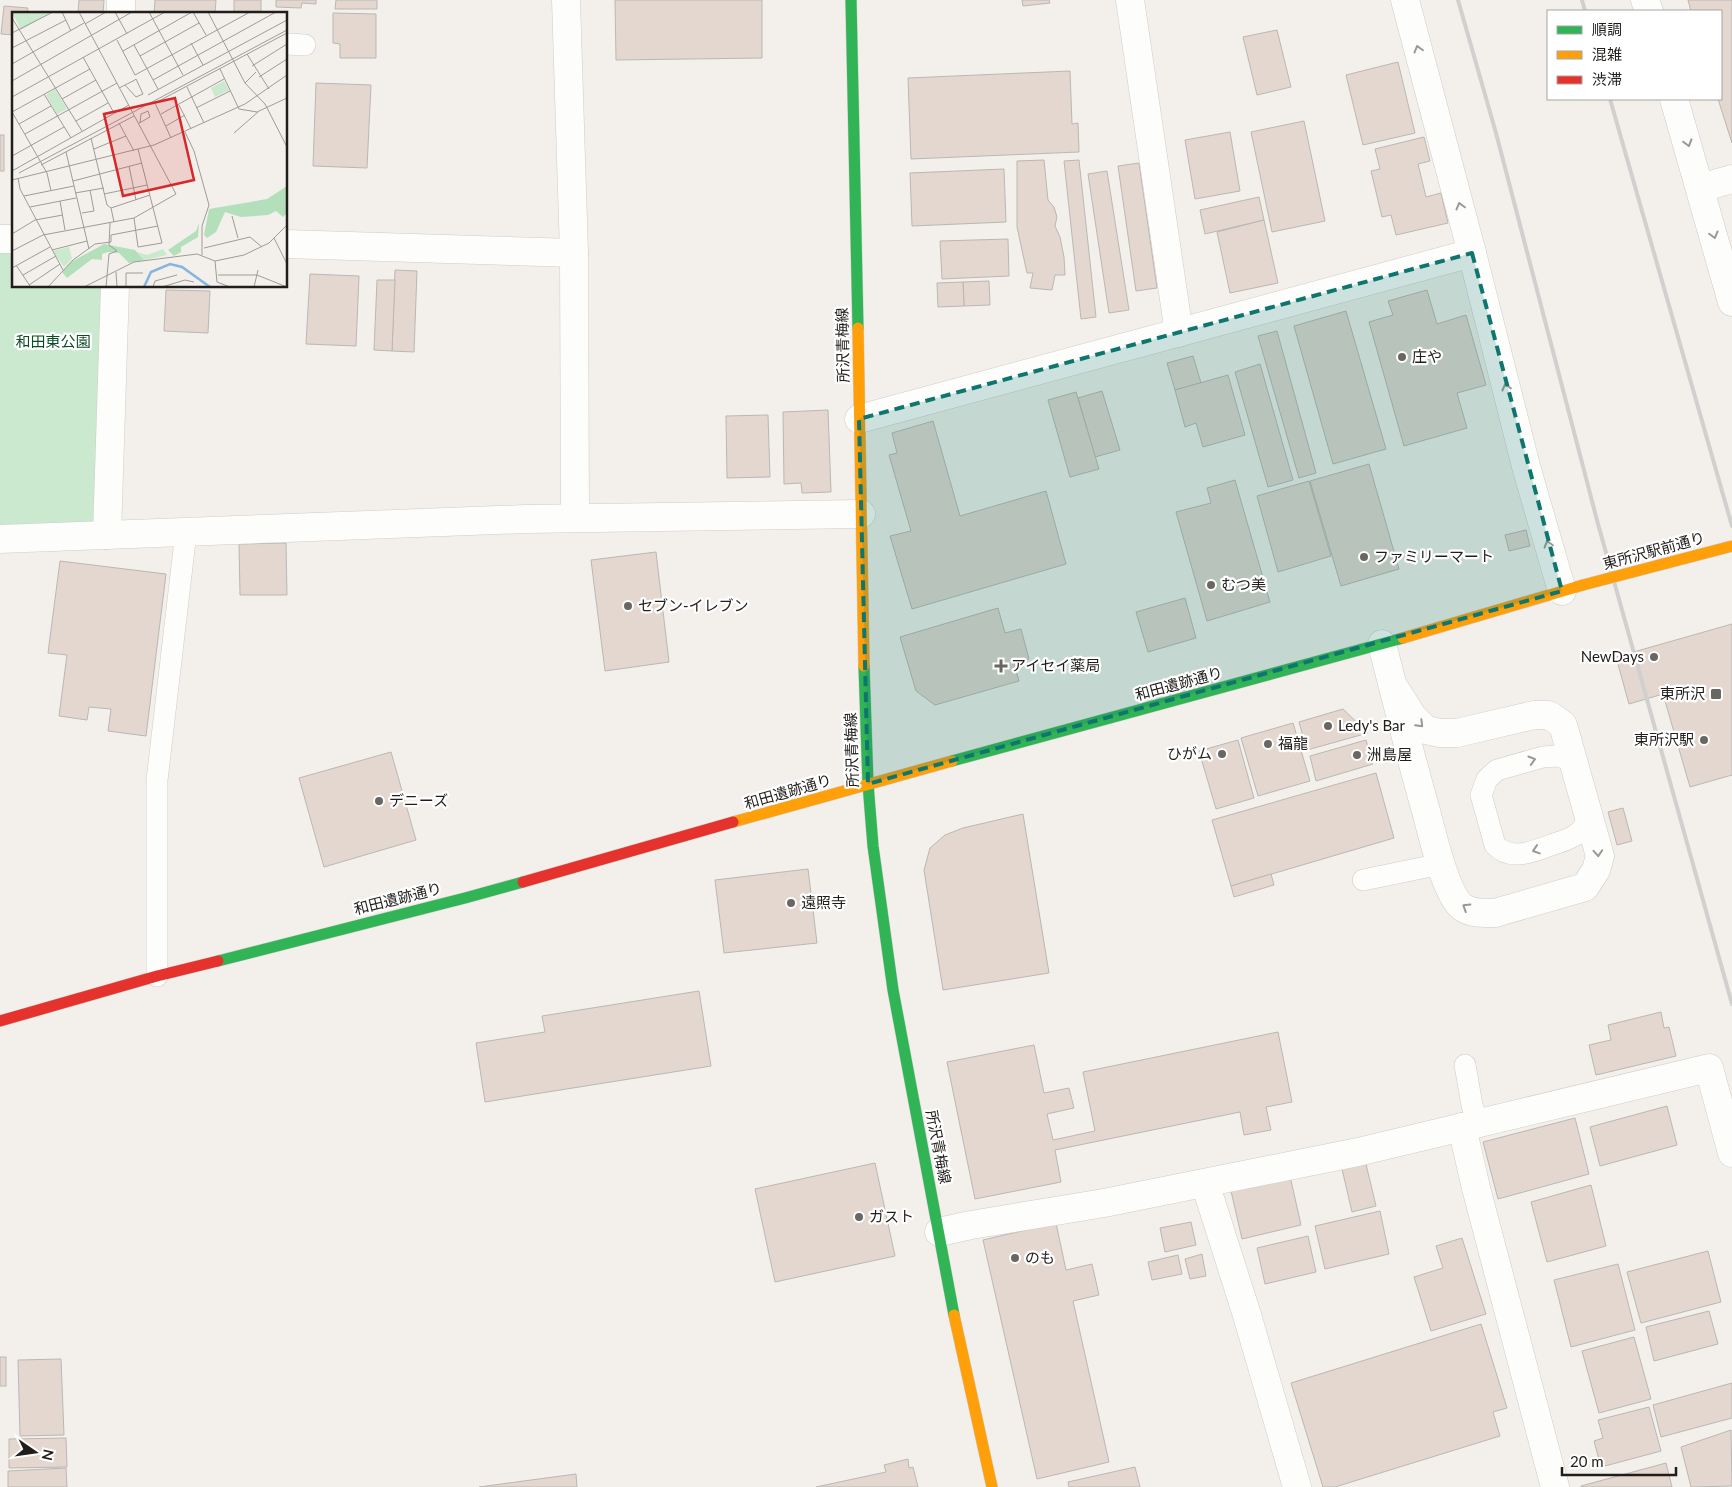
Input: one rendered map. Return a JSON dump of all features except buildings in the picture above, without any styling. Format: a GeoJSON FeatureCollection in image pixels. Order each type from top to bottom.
{"type":"FeatureCollection","features":[{"type":"Feature","properties":{"kind":"street"},"geometry":{"type":"LineString","coordinates":[[566,0],[574,253],[575,517]]}},
{"type":"Feature","properties":{"kind":"street","name":"所沢青梅線"},"geometry":{"type":"LineString","coordinates":[[851,0],[861,514],[868,784],[872,846],[893,990],[952,1305],[992,1487]]}},
{"type":"Feature","properties":{"kind":"street"},"geometry":{"type":"LineString","coordinates":[[1130,0],[1179,333]]}},
{"type":"Feature","properties":{"kind":"street"},"geometry":{"type":"LineString","coordinates":[[1405,0],[1527,470],[1572,588]]}},
{"type":"Feature","properties":{"kind":"street"},"geometry":{"type":"LineString","coordinates":[[1674,100],[1701,188],[1732,302]]}},
{"type":"Feature","properties":{"kind":"street"},"geometry":{"type":"LineString","coordinates":[[1701,188],[1732,179]]}},
{"type":"Feature","properties":{"kind":"street"},"geometry":{"type":"LineString","coordinates":[[288,244],[574,253]]}},
{"type":"Feature","properties":{"kind":"street"},"geometry":{"type":"LineString","coordinates":[[859,419],[1472,253]]}},
{"type":"Feature","properties":{"kind":"street"},"geometry":{"type":"LineString","coordinates":[[107,535],[115,288]]}},
{"type":"Feature","properties":{"kind":"street"},"geometry":{"type":"LineString","coordinates":[[0,539],[575,517],[861,514]]}},
{"type":"Feature","properties":{"kind":"street","name":"東所沢駅前通り"},"geometry":{"type":"LineString","coordinates":[[1572,588],[1732,546]]}},
{"type":"Feature","properties":{"kind":"street","name":"和田遺跡通り"},"geometry":{"type":"LineString","coordinates":[[0,1021],[157,976],[465,898],[868,784],[1382,644],[1572,588]]}},
{"type":"Feature","properties":{"kind":"street"},"geometry":{"type":"LineString","coordinates":[[1382,644],[1392,684],[1408,746],[1441,864],[1450,890],[1462,906],[1480,914],[1495,912],[1585,887],[1596,870],[1600,856],[1563,725],[1549,715],[1534,715],[1457,733],[1440,733],[1426,730],[1413,717],[1392,684]]}},
{"type":"Feature","properties":{"kind":"street"},"geometry":{"type":"LineString","coordinates":[[939,1232],[1104,1203],[1358,1152],[1709,1068],[1732,1153]]}},
{"type":"Feature","properties":{"kind":"street"},"geometry":{"type":"LineString","coordinates":[[1470,1126],[1476,1188],[1555,1487]]}},
{"type":"Feature","properties":{"kind":"street"},"geometry":{"type":"LineString","coordinates":[[1205,1183],[1250,1324],[1297,1487]]}},
{"type":"Feature","properties":{"kind":"lane"},"geometry":{"type":"LineString","coordinates":[[157,976],[157,780],[186,532]]}},
{"type":"Feature","properties":{"kind":"lane"},"geometry":{"type":"LineString","coordinates":[[1576,767],[1567,760],[1557,756],[1543,757],[1497,770],[1487,778],[1481,795],[1495,845],[1501,851],[1513,854],[1530,852],[1573,837],[1584,828],[1590,817]]}},
{"type":"Feature","properties":{"kind":"lane"},"geometry":{"type":"LineString","coordinates":[[1362,880],[1441,864]]}},
{"type":"Feature","properties":{"kind":"lane"},"geometry":{"type":"LineString","coordinates":[[1465,1065],[1472,1105],[1470,1126]]}},
{"type":"Feature","properties":{"kind":"highlighted area"},"geometry":{"type":"Polygon","coordinates":[[[1472,253],[1562,591],[868,784],[859,419],[1472,253]]]}},
{"type":"Feature","properties":{"kind":"green space","name":"和田東公園"},"geometry":{"type":"Polygon","coordinates":[[[0,250],[12,250],[12,288],[108,288],[100,522],[0,525],[0,250]]]}},
{"type":"Feature","properties":{"kind":"railway"},"geometry":{"type":"LineString","coordinates":[[1458,0],[1496,133],[1598,524],[1732,1004]]}},
{"type":"Feature","properties":{"kind":"railway"},"geometry":{"type":"LineString","coordinates":[[1582,0],[1585,10]]}},
{"type":"Feature","properties":{"kind":"railway"},"geometry":{"type":"LineString","coordinates":[[1610,100],[1732,526]]}},
{"type":"Feature","properties":{"kind":"traffic: fast"},"geometry":{"type":"LineString","coordinates":[[851,0],[858,328]]}},
{"type":"Feature","properties":{"kind":"traffic: fast"},"geometry":{"type":"LineString","coordinates":[[952,761],[1403,638]]}},
{"type":"Feature","properties":{"kind":"traffic: fast"},"geometry":{"type":"LineString","coordinates":[[864,666],[868,784],[873,846],[893,990],[954,1315]]}},
{"type":"Feature","properties":{"kind":"traffic: fast"},"geometry":{"type":"LineString","coordinates":[[218,961],[523,882]]}},
{"type":"Feature","properties":{"kind":"traffic: slow"},"geometry":{"type":"LineString","coordinates":[[858,328],[864,666]]}},
{"type":"Feature","properties":{"kind":"traffic: slow"},"geometry":{"type":"LineString","coordinates":[[1583,585],[1732,546]]}},
{"type":"Feature","properties":{"kind":"traffic: slow"},"geometry":{"type":"LineString","coordinates":[[1403,638],[1583,585]]}},
{"type":"Feature","properties":{"kind":"traffic: slow"},"geometry":{"type":"LineString","coordinates":[[733,822],[952,761]]}},
{"type":"Feature","properties":{"kind":"traffic: slow"},"geometry":{"type":"LineString","coordinates":[[954,1315],[992,1487]]}},
{"type":"Feature","properties":{"kind":"traffic: jam"},"geometry":{"type":"LineString","coordinates":[[523,882],[733,822]]}},
{"type":"Feature","properties":{"kind":"traffic: jam"},"geometry":{"type":"LineString","coordinates":[[0,1021],[157,976],[218,961]]}},
{"type":"Feature","properties":{"kind":"place","name":"庄や"},"geometry":{"type":"Point","coordinates":[1402,357]}},
{"type":"Feature","properties":{"kind":"place","name":"ファミリーマート"},"geometry":{"type":"Point","coordinates":[1364,557]}},
{"type":"Feature","properties":{"kind":"place","name":"むつ美"},"geometry":{"type":"Point","coordinates":[1211,585]}},
{"type":"Feature","properties":{"kind":"place","name":"セブン-イレブン"},"geometry":{"type":"Point","coordinates":[628,606]}},
{"type":"Feature","properties":{"kind":"place","name":"NewDays"},"geometry":{"type":"Point","coordinates":[1654,657]}},
{"type":"Feature","properties":{"kind":"place","name":"アイセイ薬局"},"geometry":{"type":"Point","coordinates":[1001,666]}},
{"type":"Feature","properties":{"kind":"place","name":"東所沢"},"geometry":{"type":"Point","coordinates":[1716,694]}},
{"type":"Feature","properties":{"kind":"place","name":"Ledy's Bar"},"geometry":{"type":"Point","coordinates":[1328,726]}},
{"type":"Feature","properties":{"kind":"place","name":"東所沢駅"},"geometry":{"type":"Point","coordinates":[1704,740]}},
{"type":"Feature","properties":{"kind":"place","name":"福龍"},"geometry":{"type":"Point","coordinates":[1268,744]}},
{"type":"Feature","properties":{"kind":"place","name":"ひがム"},"geometry":{"type":"Point","coordinates":[1222,754]}},
{"type":"Feature","properties":{"kind":"place","name":"洲島屋"},"geometry":{"type":"Point","coordinates":[1357,755]}},
{"type":"Feature","properties":{"kind":"place","name":"デニーズ"},"geometry":{"type":"Point","coordinates":[379,801]}},
{"type":"Feature","properties":{"kind":"place","name":"遠照寺"},"geometry":{"type":"Point","coordinates":[791,903]}},
{"type":"Feature","properties":{"kind":"place","name":"ガスト"},"geometry":{"type":"Point","coordinates":[859,1217]}},
{"type":"Feature","properties":{"kind":"place","name":"のも"},"geometry":{"type":"Point","coordinates":[1015,1258]}}]}
